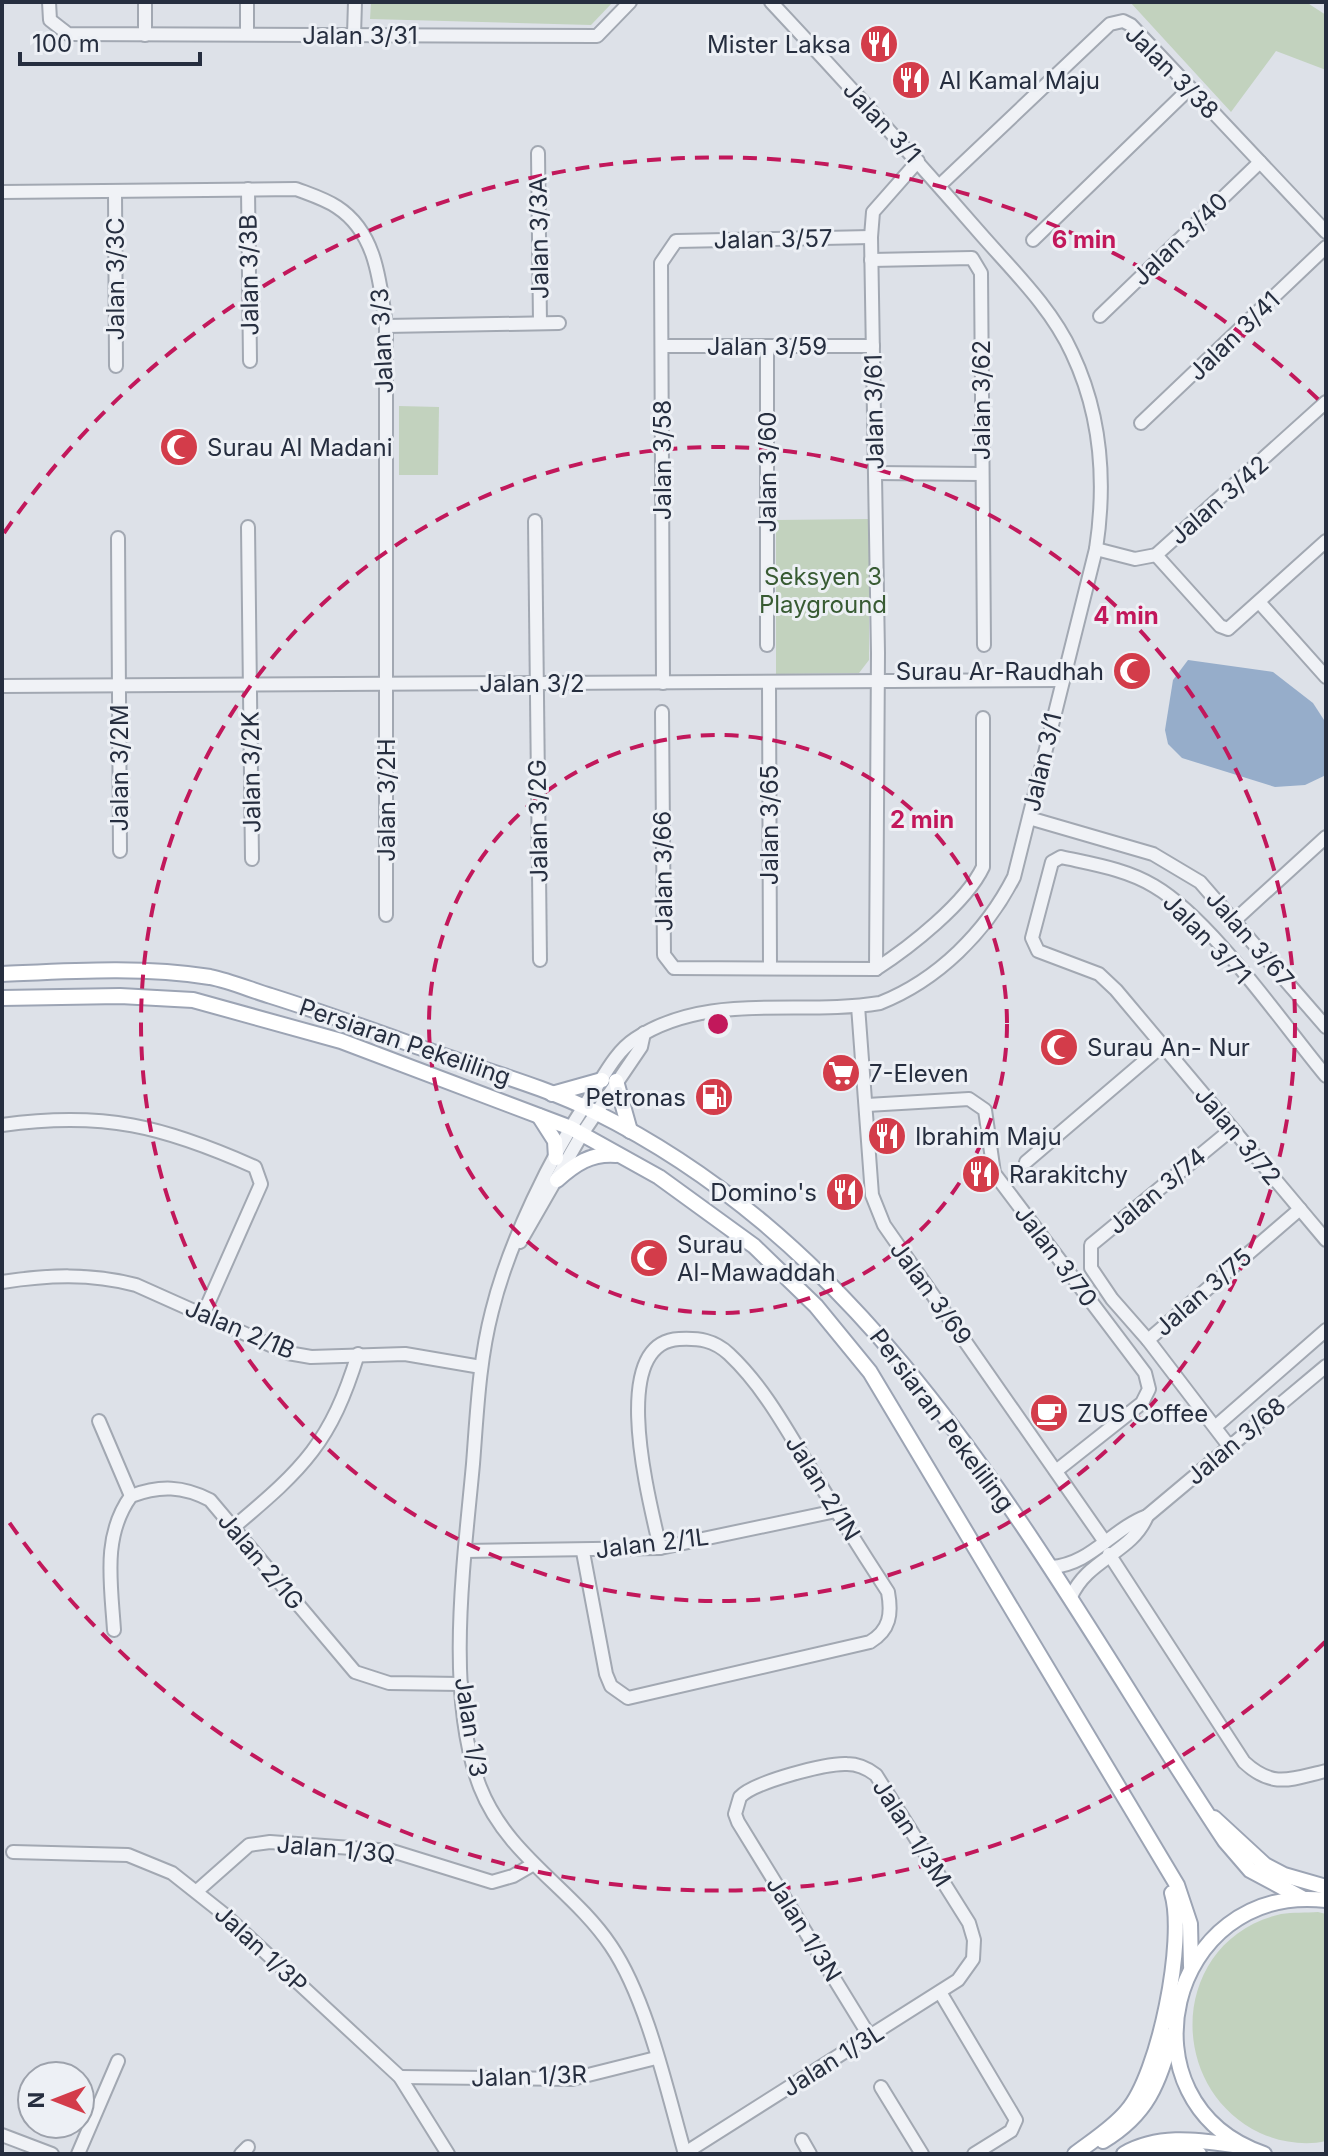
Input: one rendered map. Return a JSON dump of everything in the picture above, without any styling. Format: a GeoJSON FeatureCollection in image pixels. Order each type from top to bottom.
{"type":"FeatureCollection","features":[{"type":"Feature","properties":{"kind":"main road","name":"Persiaran Pekeliling"},"geometry":{"type":"LineString","coordinates":[[2,974],[124,971],[211,977],[339,1017],[590,1110],[630,1131],[762,1219],[877,1332],[945,1415],[1071,1597],[1207,1814],[1250,1870],[1302,1898]]}},
{"type":"Feature","properties":{"kind":"main road","name":"Persiaran Pekeliling"},"geometry":{"type":"LineString","coordinates":[[2,998],[120,996],[193,1000],[341,1041],[537,1113],[576,1131],[659,1177],[768,1258],[816,1306],[861,1360],[931,1469],[1177,1885],[1190,1924],[1191,1966]]}},
{"type":"Feature","properties":{"kind":"main road"},"geometry":{"type":"LineString","coordinates":[[551,1094],[609,1080],[630,1131]]}},
{"type":"Feature","properties":{"kind":"main road"},"geometry":{"type":"LineString","coordinates":[[537,1113],[555,1141],[556,1158]]}},
{"type":"Feature","properties":{"kind":"main road"},"geometry":{"type":"LineString","coordinates":[[557,1180],[579,1162],[594,1156],[621,1155]]}},
{"type":"Feature","properties":{"kind":"main road"},"geometry":{"type":"LineString","coordinates":[[1207,1814],[1227,1826],[1265,1865],[1284,1875],[1326,1887]]}},
{"type":"Feature","properties":{"kind":"main road"},"geometry":{"type":"LineString","coordinates":[[1077,2154],[1127,2113],[1151,2069],[1176,1955],[1178,1929],[1175,1903],[1160,1855]]}},
{"type":"Feature","properties":{"kind":"main road"},"geometry":{"type":"LineString","coordinates":[[1077,2154],[1120,2130],[1147,2102],[1157,2084],[1180,1994],[1191,1966],[1208,1943],[1229,1923],[1264,1905],[1302,1898],[1326,1900]]}},
{"type":"Feature","properties":{"kind":"main road"},"geometry":{"type":"LineString","coordinates":[[1175,2023],[1180,2066],[1193,2095],[1212,2121],[1246,2146],[1264,2154]]}},
{"type":"Feature","properties":{"kind":"main road"},"geometry":{"type":"LineString","coordinates":[[1124,2154],[1156,2141],[1171,2139],[1246,2146]]}},
{"type":"Feature","properties":{"kind":"main road"},"geometry":{"type":"LineString","coordinates":[[1153,2154],[1199,2154]]}},
{"type":"Feature","properties":{"kind":"street","name":"Jalan 3/31"},"geometry":{"type":"LineString","coordinates":[[49,2],[50,20],[68,34],[597,36],[630,2]]}},
{"type":"Feature","properties":{"kind":"street"},"geometry":{"type":"LineString","coordinates":[[145,2],[145,35]]}},
{"type":"Feature","properties":{"kind":"street"},"geometry":{"type":"LineString","coordinates":[[247,2],[247,34]]}},
{"type":"Feature","properties":{"kind":"street"},"geometry":{"type":"LineString","coordinates":[[354,35],[355,2]]}},
{"type":"Feature","properties":{"kind":"street","name":"Jalan 3/1"},"geometry":{"type":"LineString","coordinates":[[576,1131],[609,1080],[641,1047],[644,1033],[701,1010],[880,1003],[912,987],[943,965],[981,929],[1014,877],[1096,549],[1101,497],[1100,462],[1086,389],[1072,352],[1051,316],[918,161],[771,2]]}},
{"type":"Feature","properties":{"kind":"street","name":"Jalan 3/38"},"geometry":{"type":"LineString","coordinates":[[939,186],[1110,24],[1123,21],[1131,25],[1326,232]]}},
{"type":"Feature","properties":{"kind":"street"},"geometry":{"type":"LineString","coordinates":[[1033,240],[1190,88]]}},
{"type":"Feature","properties":{"kind":"street","name":"Jalan 3/3A"},"geometry":{"type":"LineString","coordinates":[[538,153],[540,323]]}},
{"type":"Feature","properties":{"kind":"street","name":"Jalan 3/61"},"geometry":{"type":"LineString","coordinates":[[876,969],[878,682],[871,237],[873,212],[918,161]]}},
{"type":"Feature","properties":{"kind":"street","name":"Jalan 3/40"},"geometry":{"type":"LineString","coordinates":[[1100,316],[1260,162]]}},
{"type":"Feature","properties":{"kind":"street","name":"Jalan 3/3B"},"geometry":{"type":"LineString","coordinates":[[248,189],[250,361]]}},
{"type":"Feature","properties":{"kind":"street","name":"Jalan 3/3"},"geometry":{"type":"LineString","coordinates":[[2,192],[296,189],[337,206],[357,225],[377,262],[386,326],[385,684]]}},
{"type":"Feature","properties":{"kind":"street","name":"Jalan 3/3C"},"geometry":{"type":"LineString","coordinates":[[115,191],[116,366]]}},
{"type":"Feature","properties":{"kind":"street","name":"Jalan 3/57"},"geometry":{"type":"LineString","coordinates":[[676,241],[871,237]]}},
{"type":"Feature","properties":{"kind":"street","name":"Jalan 3/58"},"geometry":{"type":"LineString","coordinates":[[663,683],[661,263],[676,241]]}},
{"type":"Feature","properties":{"kind":"street","name":"Jalan 3/41"},"geometry":{"type":"LineString","coordinates":[[1141,423],[1326,247]]}},
{"type":"Feature","properties":{"kind":"street","name":"Jalan 3/62"},"geometry":{"type":"LineString","coordinates":[[871,260],[972,258],[981,273],[984,645]]}},
{"type":"Feature","properties":{"kind":"street","name":"Jalan 3/3A"},"geometry":{"type":"LineString","coordinates":[[386,326],[559,323]]}},
{"type":"Feature","properties":{"kind":"street","name":"Jalan 3/59"},"geometry":{"type":"LineString","coordinates":[[662,346],[873,346]]}},
{"type":"Feature","properties":{"kind":"street","name":"Jalan 3/60"},"geometry":{"type":"LineString","coordinates":[[767,346],[767,645]]}},
{"type":"Feature","properties":{"kind":"street","name":"Jalan 3/42"},"geometry":{"type":"LineString","coordinates":[[1096,549],[1135,559],[1156,555],[1326,402]]}},
{"type":"Feature","properties":{"kind":"street"},"geometry":{"type":"LineString","coordinates":[[875,473],[982,474]]}},
{"type":"Feature","properties":{"kind":"street","name":"Jalan 3/2G"},"geometry":{"type":"LineString","coordinates":[[535,521],[540,960]]}},
{"type":"Feature","properties":{"kind":"street","name":"Jalan 3/2K"},"geometry":{"type":"LineString","coordinates":[[248,527],[252,859]]}},
{"type":"Feature","properties":{"kind":"street","name":"Jalan 3/2M"},"geometry":{"type":"LineString","coordinates":[[118,538],[120,851]]}},
{"type":"Feature","properties":{"kind":"street"},"geometry":{"type":"LineString","coordinates":[[1156,555],[1220,626],[1228,629],[1326,541]]}},
{"type":"Feature","properties":{"kind":"street"},"geometry":{"type":"LineString","coordinates":[[1259,602],[1326,677]]}},
{"type":"Feature","properties":{"kind":"street","name":"Jalan 3/2"},"geometry":{"type":"LineString","coordinates":[[2,686],[1062,680]]}},
{"type":"Feature","properties":{"kind":"street","name":"Jalan 3/65"},"geometry":{"type":"LineString","coordinates":[[769,682],[770,968]]}},
{"type":"Feature","properties":{"kind":"street","name":"Jalan 3/2H"},"geometry":{"type":"LineString","coordinates":[[385,684],[386,915]]}},
{"type":"Feature","properties":{"kind":"street","name":"Jalan 3/66"},"geometry":{"type":"LineString","coordinates":[[662,712],[664,955],[674,968],[876,969]]}},
{"type":"Feature","properties":{"kind":"street"},"geometry":{"type":"LineString","coordinates":[[876,969],[895,957],[974,886],[983,867],[983,718]]}},
{"type":"Feature","properties":{"kind":"street","name":"Jalan 3/67"},"geometry":{"type":"LineString","coordinates":[[1029,818],[1153,854],[1200,882],[1326,1027]]}},
{"type":"Feature","properties":{"kind":"street"},"geometry":{"type":"LineString","coordinates":[[1235,920],[1326,837]]}},
{"type":"Feature","properties":{"kind":"street","name":"Jalan 3/71"},"geometry":{"type":"LineString","coordinates":[[1038,951],[1032,938],[1056,858],[1123,872],[1176,900],[1221,949],[1326,1076]]}},
{"type":"Feature","properties":{"kind":"street","name":"Jalan 3/72"},"geometry":{"type":"LineString","coordinates":[[1038,951],[1099,974],[1326,1240]]}},
{"type":"Feature","properties":{"kind":"street","name":"Jalan 3/69"},"geometry":{"type":"LineString","coordinates":[[858,1006],[872,1195],[884,1225],[1056,1471],[1244,1762],[1259,1776],[1270,1780],[1326,1771]]}},
{"type":"Feature","properties":{"kind":"street"},"geometry":{"type":"LineString","coordinates":[[1026,1162],[1162,1046]]}},
{"type":"Feature","properties":{"kind":"street","name":"Jalan 3/70"},"geometry":{"type":"LineString","coordinates":[[867,1105],[969,1099],[985,1110],[994,1173],[1145,1373],[1149,1389],[1142,1403],[1056,1471]]}},
{"type":"Feature","properties":{"kind":"street"},"geometry":{"type":"LineString","coordinates":[[2,1125],[79,1119],[130,1123],[173,1133],[255,1167],[261,1184],[203,1315]]}},
{"type":"Feature","properties":{"kind":"street","name":"Jalan 3/74"},"geometry":{"type":"LineString","coordinates":[[1112,1299],[1091,1268],[1091,1245],[1232,1129]]}},
{"type":"Feature","properties":{"kind":"street","name":"Jalan 1/3"},"geometry":{"type":"LineString","coordinates":[[576,1131],[556,1158],[517,1235],[492,1308],[481,1367],[465,1551],[461,1684],[471,1753],[480,1786],[493,1814],[532,1865],[610,1944],[631,1982],[685,2154]]}},
{"type":"Feature","properties":{"kind":"street","name":"Jalan 1/3"},"geometry":{"type":"LineString","coordinates":[[516,1244],[524,1238],[557,1180],[576,1131]]}},
{"type":"Feature","properties":{"kind":"street","name":"Jalan 3/75"},"geometry":{"type":"LineString","coordinates":[[1112,1299],[1148,1340],[1300,1209]]}},
{"type":"Feature","properties":{"kind":"street","name":"Jalan 2/1B"},"geometry":{"type":"LineString","coordinates":[[2,1282],[64,1276],[113,1279],[136,1285],[288,1353],[311,1357],[405,1354],[481,1367]]}},
{"type":"Feature","properties":{"kind":"street"},"geometry":{"type":"LineString","coordinates":[[1215,1427],[1326,1330]]}},
{"type":"Feature","properties":{"kind":"street","name":"Jalan 2/1N"},"geometry":{"type":"LineString","coordinates":[[583,1552],[611,1686],[619,1693],[638,1698],[870,1642],[881,1636],[890,1617],[888,1592],[769,1401],[741,1365],[717,1344],[700,1338],[670,1339],[647,1361],[638,1388],[636,1423],[660,1548]]}},
{"type":"Feature","properties":{"kind":"street"},"geometry":{"type":"LineString","coordinates":[[1148,1340],[1229,1446]]}},
{"type":"Feature","properties":{"kind":"street"},"geometry":{"type":"LineString","coordinates":[[235,1526],[281,1487],[326,1435],[345,1397],[358,1354]]}},
{"type":"Feature","properties":{"kind":"street","name":"Jalan 3/68"},"geometry":{"type":"LineString","coordinates":[[1071,1597],[1085,1572],[1130,1523],[1147,1516],[1326,1366]]}},
{"type":"Feature","properties":{"kind":"street"},"geometry":{"type":"LineString","coordinates":[[99,1421],[131,1496],[121,1511],[110,1554],[114,1630]]}},
{"type":"Feature","properties":{"kind":"street","name":"Jalan 2/1G"},"geometry":{"type":"LineString","coordinates":[[131,1496],[170,1487],[192,1491],[210,1500],[355,1672],[389,1683],[461,1684]]}},
{"type":"Feature","properties":{"kind":"street","name":"Jalan 2/1L"},"geometry":{"type":"LineString","coordinates":[[465,1551],[583,1552],[660,1548],[836,1511]]}},
{"type":"Feature","properties":{"kind":"street","name":"Jalan 3/68"},"geometry":{"type":"LineString","coordinates":[[1051,1567],[1075,1564],[1107,1548]]}},
{"type":"Feature","properties":{"kind":"street","name":"Jalan 1/3M"},"geometry":{"type":"LineString","coordinates":[[738,1822],[735,1814],[740,1797],[755,1786],[843,1763],[866,1768],[876,1775],[969,1923],[974,1940],[973,1959]]}},
{"type":"Feature","properties":{"kind":"street","name":"Jalan 1/3N"},"geometry":{"type":"LineString","coordinates":[[738,1822],[870,2037]]}},
{"type":"Feature","properties":{"kind":"street","name":"Jalan 1/3Q"},"geometry":{"type":"LineString","coordinates":[[197,1891],[249,1845],[270,1842],[392,1851],[492,1882],[513,1876],[532,1865]]}},
{"type":"Feature","properties":{"kind":"street","name":"Jalan 1/3P"},"geometry":{"type":"LineString","coordinates":[[13,1852],[128,1855],[172,1873],[197,1891],[400,2077],[448,2154]]}},
{"type":"Feature","properties":{"kind":"street","name":"Jalan 1/3L"},"geometry":{"type":"LineString","coordinates":[[685,2154],[940,1992],[964,1974],[973,1959]]}},
{"type":"Feature","properties":{"kind":"street"},"geometry":{"type":"LineString","coordinates":[[940,1992],[1015,2114],[1015,2126],[1011,2131],[974,2154]]}},
{"type":"Feature","properties":{"kind":"street","name":"Jalan 1/3R"},"geometry":{"type":"LineString","coordinates":[[400,2077],[572,2079],[656,2058]]}},
{"type":"Feature","properties":{"kind":"street"},"geometry":{"type":"LineString","coordinates":[[78,2154],[118,2061]]}},
{"type":"Feature","properties":{"kind":"street"},"geometry":{"type":"LineString","coordinates":[[881,2087],[922,2154]]}},
{"type":"Feature","properties":{"kind":"street"},"geometry":{"type":"LineString","coordinates":[[2,2135],[52,2154]]}},
{"type":"Feature","properties":{"kind":"street"},"geometry":{"type":"LineString","coordinates":[[802,2140],[810,2154]]}},
{"type":"Feature","properties":{"kind":"green space"},"geometry":{"type":"Polygon","coordinates":[[[371,2],[613,2],[591,25],[370,19],[371,2]]]}},
{"type":"Feature","properties":{"kind":"green space"},"geometry":{"type":"Polygon","coordinates":[[[1130,2],[1306,2],[1326,15],[1326,70],[1276,51],[1231,112],[1130,2]]]}},
{"type":"Feature","properties":{"kind":"green space"},"geometry":{"type":"Polygon","coordinates":[[[399,406],[439,407],[438,475],[399,475],[399,406]]]}},
{"type":"Feature","properties":{"kind":"green space","name":"Seksyen 3 Playground"},"geometry":{"type":"Polygon","coordinates":[[[869,519],[869,660],[859,673],[776,674],[776,520],[869,519]]]}},
{"type":"Feature","properties":{"kind":"green space"},"geometry":{"type":"Polygon","coordinates":[[[1281,1914],[1326,1914],[1326,2141],[1301,2143],[1260,2133],[1229,2111],[1207,2082],[1195,2050],[1193,2015],[1200,1982],[1218,1952],[1245,1929],[1281,1914]]]}},
{"type":"Feature","properties":{"kind":"water"},"geometry":{"type":"Polygon","coordinates":[[[1188,660],[1273,672],[1313,703],[1326,723],[1326,775],[1305,785],[1275,787],[1182,758],[1168,744],[1165,730],[1173,680],[1188,660]]]}},
{"type":"Feature","properties":{"kind":"place","name":"Mister Laksa"},"geometry":{"type":"Point","coordinates":[879,44]}},
{"type":"Feature","properties":{"kind":"place","name":"Al Kamal Maju"},"geometry":{"type":"Point","coordinates":[911,80]}},
{"type":"Feature","properties":{"kind":"place","name":"Surau Al Madani"},"geometry":{"type":"Point","coordinates":[179,447]}},
{"type":"Feature","properties":{"kind":"place","name":"Surau Ar-Raudhah"},"geometry":{"type":"Point","coordinates":[1132,671]}},
{"type":"Feature","properties":{"kind":"place","name":"Surau An- Nur"},"geometry":{"type":"Point","coordinates":[1059,1047]}},
{"type":"Feature","properties":{"kind":"place","name":"7-Eleven"},"geometry":{"type":"Point","coordinates":[841,1073]}},
{"type":"Feature","properties":{"kind":"place","name":"Petronas"},"geometry":{"type":"Point","coordinates":[714,1097]}},
{"type":"Feature","properties":{"kind":"place","name":"Ibrahim Maju"},"geometry":{"type":"Point","coordinates":[887,1136]}},
{"type":"Feature","properties":{"kind":"place","name":"Rarakitchy"},"geometry":{"type":"Point","coordinates":[981,1174]}},
{"type":"Feature","properties":{"kind":"place","name":"Domino's"},"geometry":{"type":"Point","coordinates":[845,1192]}},
{"type":"Feature","properties":{"kind":"place","name":"Surau Al-Mawaddah"},"geometry":{"type":"Point","coordinates":[649,1258]}},
{"type":"Feature","properties":{"kind":"place","name":"ZUS Coffee"},"geometry":{"type":"Point","coordinates":[1049,1413]}}]}
